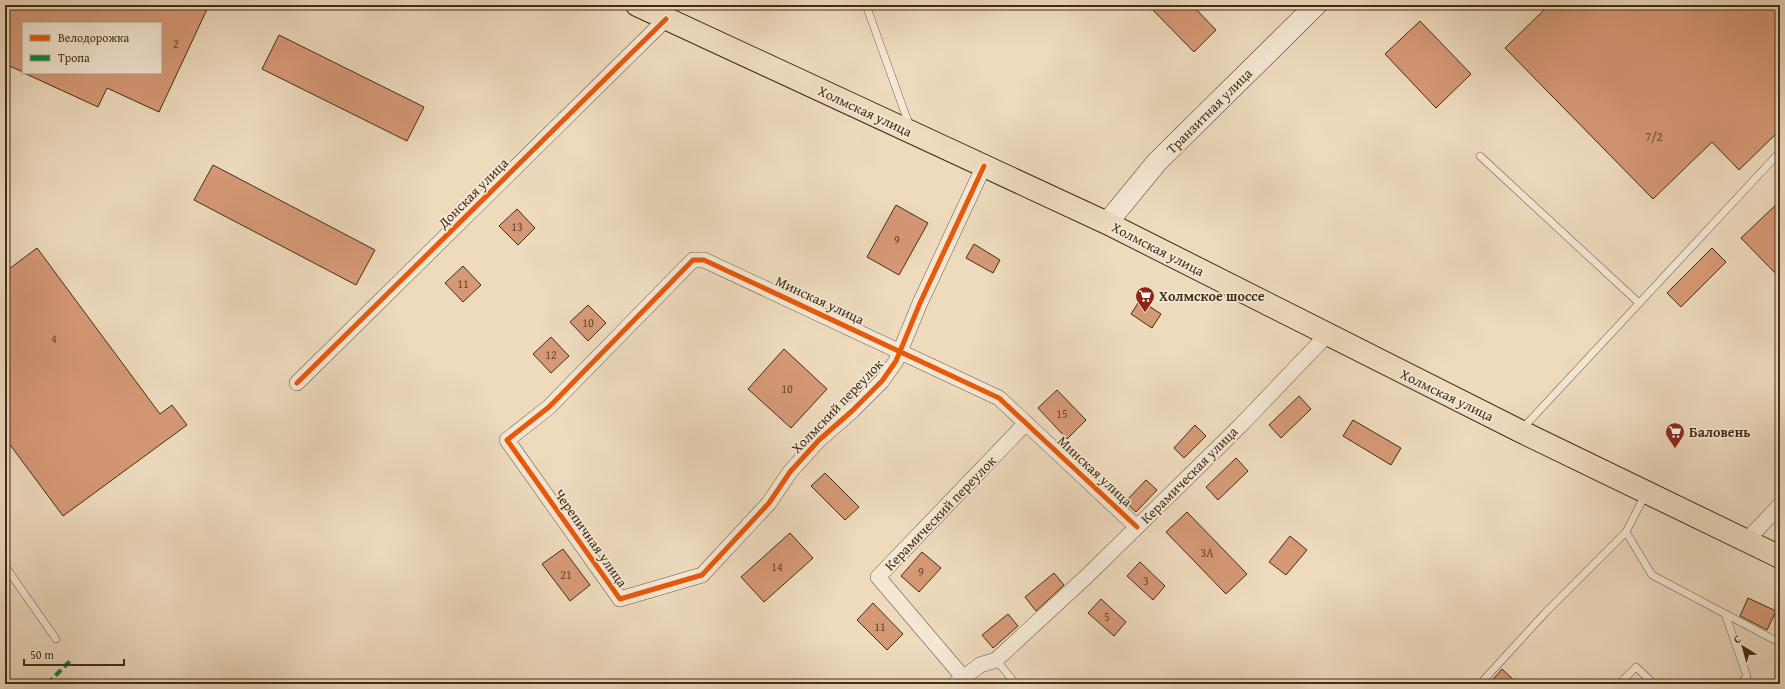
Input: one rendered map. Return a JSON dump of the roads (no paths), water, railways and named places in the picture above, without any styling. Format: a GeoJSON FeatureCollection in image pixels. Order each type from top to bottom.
{"type":"FeatureCollection","features":[{"type":"Feature","properties":{"kind":"main road","name":"Холмская улица"},"geometry":{"type":"LineString","coordinates":[[637,5],[1107,223],[1520,431],[1780,557]]}},
{"type":"Feature","properties":{"kind":"main road","name":"Транзитная улица"},"geometry":{"type":"LineString","coordinates":[[1107,223],[1157,162],[1316,5]]}},
{"type":"Feature","properties":{"kind":"street","name":"Донская улица"},"geometry":{"type":"LineString","coordinates":[[297,383],[666,19]]}},
{"type":"Feature","properties":{"kind":"street","name":"Холмский переулок"},"geometry":{"type":"LineString","coordinates":[[702,575],[769,504],[790,472],[819,440],[852,411],[882,381],[896,361],[923,296],[984,166]]}},
{"type":"Feature","properties":{"kind":"street","name":"Минская улица"},"geometry":{"type":"LineString","coordinates":[[507,440],[549,407],[693,260],[704,260],[999,398],[1137,527]]}},
{"type":"Feature","properties":{"kind":"street","name":"Керамическая улица"},"geometry":{"type":"LineString","coordinates":[[959,680],[980,665],[996,660],[1088,575],[1240,426],[1327,335]]}},
{"type":"Feature","properties":{"kind":"street","name":"Керамический переулок"},"geometry":{"type":"LineString","coordinates":[[959,680],[878,577],[1026,423]]}},
{"type":"Feature","properties":{"kind":"street","name":"Черепичная улица"},"geometry":{"type":"LineString","coordinates":[[507,440],[620,599],[702,575]]}},
{"type":"Feature","properties":{"kind":"street"},"geometry":{"type":"LineString","coordinates":[[1746,541],[1780,505]]}},
{"type":"Feature","properties":{"kind":"lane"},"geometry":{"type":"LineString","coordinates":[[866,5],[912,132]]}},
{"type":"Feature","properties":{"kind":"lane"},"geometry":{"type":"LineString","coordinates":[[1520,431],[1780,152]]}},
{"type":"Feature","properties":{"kind":"lane"},"geometry":{"type":"LineString","coordinates":[[1480,156],[1639,303]]}},
{"type":"Feature","properties":{"kind":"lane"},"geometry":{"type":"LineString","coordinates":[[1480,684],[1545,613],[1626,532],[1646,492]]}},
{"type":"Feature","properties":{"kind":"lane"},"geometry":{"type":"LineString","coordinates":[[1626,532],[1652,575],[1780,643]]}},
{"type":"Feature","properties":{"kind":"lane"},"geometry":{"type":"LineString","coordinates":[[5,566],[56,639]]}},
{"type":"Feature","properties":{"kind":"lane"},"geometry":{"type":"LineString","coordinates":[[1725,614],[1747,676],[1740,684]]}},
{"type":"Feature","properties":{"kind":"lane"},"geometry":{"type":"LineString","coordinates":[[996,660],[1016,684]]}},
{"type":"Feature","properties":{"kind":"lane"},"geometry":{"type":"LineString","coordinates":[[1619,684],[1636,667],[1654,684]]}},
{"type":"Feature","properties":{"kind":"place","name":"Холмское шоссе"},"geometry":{"type":"Point","coordinates":[1145,313]}},
{"type":"Feature","properties":{"kind":"place","name":"Баловень"},"geometry":{"type":"Point","coordinates":[1675,449]}}]}
